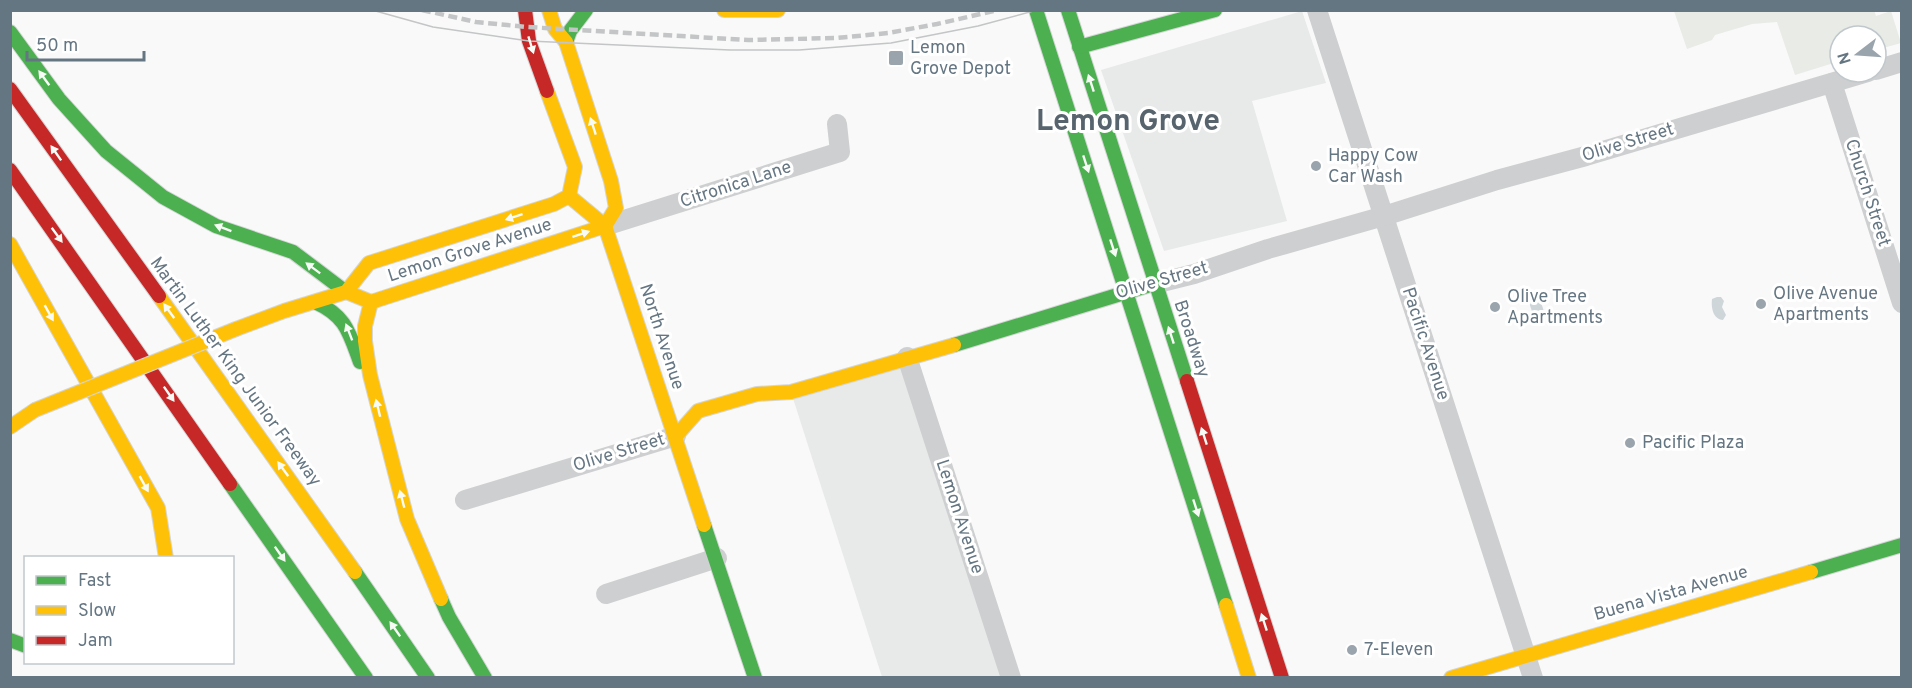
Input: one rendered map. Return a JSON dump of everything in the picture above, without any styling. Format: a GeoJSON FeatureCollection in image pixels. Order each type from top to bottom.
{"type":"FeatureCollection","features":[{"type":"Feature","properties":{"kind":"main road"},"geometry":{"type":"LineString","coordinates":[[525,10],[529,41],[575,167],[569,196],[605,226],[616,208],[611,181],[566,42],[555,29],[549,10]]}},
{"type":"Feature","properties":{"kind":"main road"},"geometry":{"type":"LineString","coordinates":[[566,42],[570,31],[586,10]]}},
{"type":"Feature","properties":{"kind":"main road"},"geometry":{"type":"LineString","coordinates":[[724,10],[769,11]]}},
{"type":"Feature","properties":{"kind":"main road"},"geometry":{"type":"LineString","coordinates":[[1036,10],[1249,678]]}},
{"type":"Feature","properties":{"kind":"main road","name":"Broadway"},"geometry":{"type":"LineString","coordinates":[[1068,10],[1282,678]]}},
{"type":"Feature","properties":{"kind":"main road"},"geometry":{"type":"LineString","coordinates":[[1079,46],[1215,10]]}},
{"type":"Feature","properties":{"kind":"main road"},"geometry":{"type":"LineString","coordinates":[[10,32],[59,99],[106,151],[163,197],[216,226],[293,252],[346,292]]}},
{"type":"Feature","properties":{"kind":"main road","name":"Martin Luther King Junior Freeway"},"geometry":{"type":"LineString","coordinates":[[10,89],[310,507],[428,678]]}},
{"type":"Feature","properties":{"kind":"main road"},"geometry":{"type":"LineString","coordinates":[[10,170],[366,678]]}},
{"type":"Feature","properties":{"kind":"main road","name":"Lemon Grove Avenue"},"geometry":{"type":"LineString","coordinates":[[569,196],[451,247],[369,263],[346,292],[371,302],[605,226]]}},
{"type":"Feature","properties":{"kind":"main road","name":"North Avenue"},"geometry":{"type":"LineString","coordinates":[[605,226],[755,678]]}},
{"type":"Feature","properties":{"kind":"main road"},"geometry":{"type":"LineString","coordinates":[[10,244],[158,508],[166,556]]}},
{"type":"Feature","properties":{"kind":"main road"},"geometry":{"type":"LineString","coordinates":[[445,278],[451,247]]}},
{"type":"Feature","properties":{"kind":"main road","name":"Olive Street"},"geometry":{"type":"LineString","coordinates":[[676,436],[698,411],[757,394],[791,392],[976,339],[1154,284]]}},
{"type":"Feature","properties":{"kind":"main road"},"geometry":{"type":"LineString","coordinates":[[10,419],[236,329],[346,292]]}},
{"type":"Feature","properties":{"kind":"main road"},"geometry":{"type":"LineString","coordinates":[[315,302],[339,315],[348,325],[361,364],[370,375]]}},
{"type":"Feature","properties":{"kind":"main road"},"geometry":{"type":"LineString","coordinates":[[371,302],[365,326],[370,375],[407,519],[449,617],[485,678]]}},
{"type":"Feature","properties":{"kind":"main road"},"geometry":{"type":"LineString","coordinates":[[10,427],[35,410]]}},
{"type":"Feature","properties":{"kind":"main road","name":"Buena Vista Avenue"},"geometry":{"type":"LineString","coordinates":[[1451,678],[1902,545]]}},
{"type":"Feature","properties":{"kind":"street","name":"Pacific Avenue"},"geometry":{"type":"LineString","coordinates":[[1317,10],[1533,678]]}},
{"type":"Feature","properties":{"kind":"street","name":"Olive Street"},"geometry":{"type":"LineString","coordinates":[[1154,284],[1194,274],[1247,255],[1384,216],[1497,180],[1829,84]]}},
{"type":"Feature","properties":{"kind":"street","name":"Church Street"},"geometry":{"type":"LineString","coordinates":[[1832,84],[1902,303]]}},
{"type":"Feature","properties":{"kind":"street","name":"Citronica Lane"},"geometry":{"type":"LineString","coordinates":[[605,226],[840,152],[837,124]]}},
{"type":"Feature","properties":{"kind":"street","name":"Lemon Avenue"},"geometry":{"type":"LineString","coordinates":[[908,357],[1011,678]]}},
{"type":"Feature","properties":{"kind":"street","name":"Olive Street"},"geometry":{"type":"LineString","coordinates":[[465,500],[676,436]]}},
{"type":"Feature","properties":{"kind":"street"},"geometry":{"type":"LineString","coordinates":[[606,594],[717,558]]}},
{"type":"Feature","properties":{"kind":"shaded area"},"geometry":{"type":"Polygon","coordinates":[[[1874,10],[1876,16],[1891,11],[1901,43],[1888,47],[1888,24],[1828,24],[1828,65],[1795,75],[1777,22],[1752,24],[1715,35],[1712,40],[1687,49],[1674,11],[1874,10]]]}},
{"type":"Feature","properties":{"kind":"shaded area"},"geometry":{"type":"Polygon","coordinates":[[[1302,11],[1326,83],[1252,101],[1287,221],[1164,251],[1101,70],[1302,11]]]}},
{"type":"Feature","properties":{"kind":"shaded area"},"geometry":{"type":"Polygon","coordinates":[[[1535,295],[1539,296],[1545,315],[1538,320],[1534,318],[1528,299],[1535,295]]]}},
{"type":"Feature","properties":{"kind":"shaded area"},"geometry":{"type":"Polygon","coordinates":[[[1721,297],[1724,301],[1722,307],[1726,315],[1723,320],[1717,318],[1712,309],[1712,299],[1721,297]]]}},
{"type":"Feature","properties":{"kind":"shaded area"},"geometry":{"type":"Polygon","coordinates":[[[907,357],[1008,677],[882,677],[791,392],[907,357]]]}},
{"type":"Feature","properties":{"kind":"tram line"},"geometry":{"type":"LineString","coordinates":[[372,10],[433,27],[529,41],[730,50],[799,50],[891,43],[978,26],[1037,10]]}},
{"type":"Feature","properties":{"kind":"railway"},"geometry":{"type":"LineString","coordinates":[[422,10],[476,22],[527,27],[748,40],[837,38],[888,33],[998,10]]}},
{"type":"Feature","properties":{"kind":"traffic: fast"},"geometry":{"type":"LineString","coordinates":[[566,42],[570,31],[586,10]]}},
{"type":"Feature","properties":{"kind":"traffic: fast"},"geometry":{"type":"LineString","coordinates":[[1036,10],[1226,605]]}},
{"type":"Feature","properties":{"kind":"traffic: fast"},"geometry":{"type":"LineString","coordinates":[[1068,10],[1187,381]]}},
{"type":"Feature","properties":{"kind":"traffic: fast"},"geometry":{"type":"LineString","coordinates":[[1079,47],[1215,10]]}},
{"type":"Feature","properties":{"kind":"traffic: fast"},"geometry":{"type":"LineString","coordinates":[[10,32],[59,99],[106,151],[163,197],[216,226],[293,252],[346,292]]}},
{"type":"Feature","properties":{"kind":"traffic: fast"},"geometry":{"type":"LineString","coordinates":[[954,345],[1147,286]]}},
{"type":"Feature","properties":{"kind":"traffic: fast"},"geometry":{"type":"LineString","coordinates":[[315,302],[340,319],[349,334],[360,362]]}},
{"type":"Feature","properties":{"kind":"traffic: fast"},"geometry":{"type":"LineString","coordinates":[[230,484],[366,678]]}},
{"type":"Feature","properties":{"kind":"traffic: fast"},"geometry":{"type":"LineString","coordinates":[[704,525],[755,678]]}},
{"type":"Feature","properties":{"kind":"traffic: fast"},"geometry":{"type":"LineString","coordinates":[[1811,572],[1902,545]]}},
{"type":"Feature","properties":{"kind":"traffic: fast"},"geometry":{"type":"LineString","coordinates":[[355,572],[428,678]]}},
{"type":"Feature","properties":{"kind":"traffic: fast"},"geometry":{"type":"LineString","coordinates":[[441,599],[485,678]]}},
{"type":"Feature","properties":{"kind":"traffic: fast"},"geometry":{"type":"LineString","coordinates":[[10,640],[24,645]]}},
{"type":"Feature","properties":{"kind":"traffic: slow"},"geometry":{"type":"LineString","coordinates":[[349,293],[371,302],[605,226],[616,208],[611,181],[566,42],[555,29],[549,10]]}},
{"type":"Feature","properties":{"kind":"traffic: slow"},"geometry":{"type":"LineString","coordinates":[[724,10],[778,10]]}},
{"type":"Feature","properties":{"kind":"traffic: slow"},"geometry":{"type":"LineString","coordinates":[[236,329],[346,292],[369,263],[554,204],[569,196],[575,167],[547,91]]}},
{"type":"Feature","properties":{"kind":"traffic: slow"},"geometry":{"type":"LineString","coordinates":[[569,196],[605,226],[704,525]]}},
{"type":"Feature","properties":{"kind":"traffic: slow"},"geometry":{"type":"LineString","coordinates":[[10,244],[158,508],[166,556]]}},
{"type":"Feature","properties":{"kind":"traffic: slow"},"geometry":{"type":"LineString","coordinates":[[159,296],[355,572]]}},
{"type":"Feature","properties":{"kind":"traffic: slow"},"geometry":{"type":"LineString","coordinates":[[371,302],[365,326],[370,375],[407,519],[441,599]]}},
{"type":"Feature","properties":{"kind":"traffic: slow"},"geometry":{"type":"LineString","coordinates":[[35,410],[236,329]]}},
{"type":"Feature","properties":{"kind":"traffic: slow"},"geometry":{"type":"LineString","coordinates":[[676,436],[698,411],[757,394],[791,392],[954,345]]}},
{"type":"Feature","properties":{"kind":"traffic: slow"},"geometry":{"type":"LineString","coordinates":[[10,427],[35,410]]}},
{"type":"Feature","properties":{"kind":"traffic: slow"},"geometry":{"type":"LineString","coordinates":[[1451,678],[1811,572]]}},
{"type":"Feature","properties":{"kind":"traffic: slow"},"geometry":{"type":"LineString","coordinates":[[1226,605],[1249,678]]}},
{"type":"Feature","properties":{"kind":"traffic: jam"},"geometry":{"type":"LineString","coordinates":[[525,10],[529,41],[547,91]]}},
{"type":"Feature","properties":{"kind":"traffic: jam"},"geometry":{"type":"LineString","coordinates":[[10,89],[159,296]]}},
{"type":"Feature","properties":{"kind":"traffic: jam"},"geometry":{"type":"LineString","coordinates":[[10,170],[230,484]]}},
{"type":"Feature","properties":{"kind":"traffic: jam"},"geometry":{"type":"LineString","coordinates":[[1187,381],[1282,678]]}},
{"type":"Feature","properties":{"kind":"place","name":"Lemon Grove Depot"},"geometry":{"type":"Point","coordinates":[896,58]}},
{"type":"Feature","properties":{"kind":"place","name":"Happy Cow Car Wash"},"geometry":{"type":"Point","coordinates":[1316,166]}},
{"type":"Feature","properties":{"kind":"place","name":"Olive Avenue Apartments"},"geometry":{"type":"Point","coordinates":[1761,304]}},
{"type":"Feature","properties":{"kind":"place","name":"Olive Tree Apartments"},"geometry":{"type":"Point","coordinates":[1495,307]}},
{"type":"Feature","properties":{"kind":"place","name":"Pacific Plaza"},"geometry":{"type":"Point","coordinates":[1630,443]}},
{"type":"Feature","properties":{"kind":"place","name":"7-Eleven"},"geometry":{"type":"Point","coordinates":[1352,650]}},
{"type":"Feature","properties":{"kind":"district","name":"Lemon Grove"},"geometry":{"type":"Point","coordinates":[1128,122]}}]}
